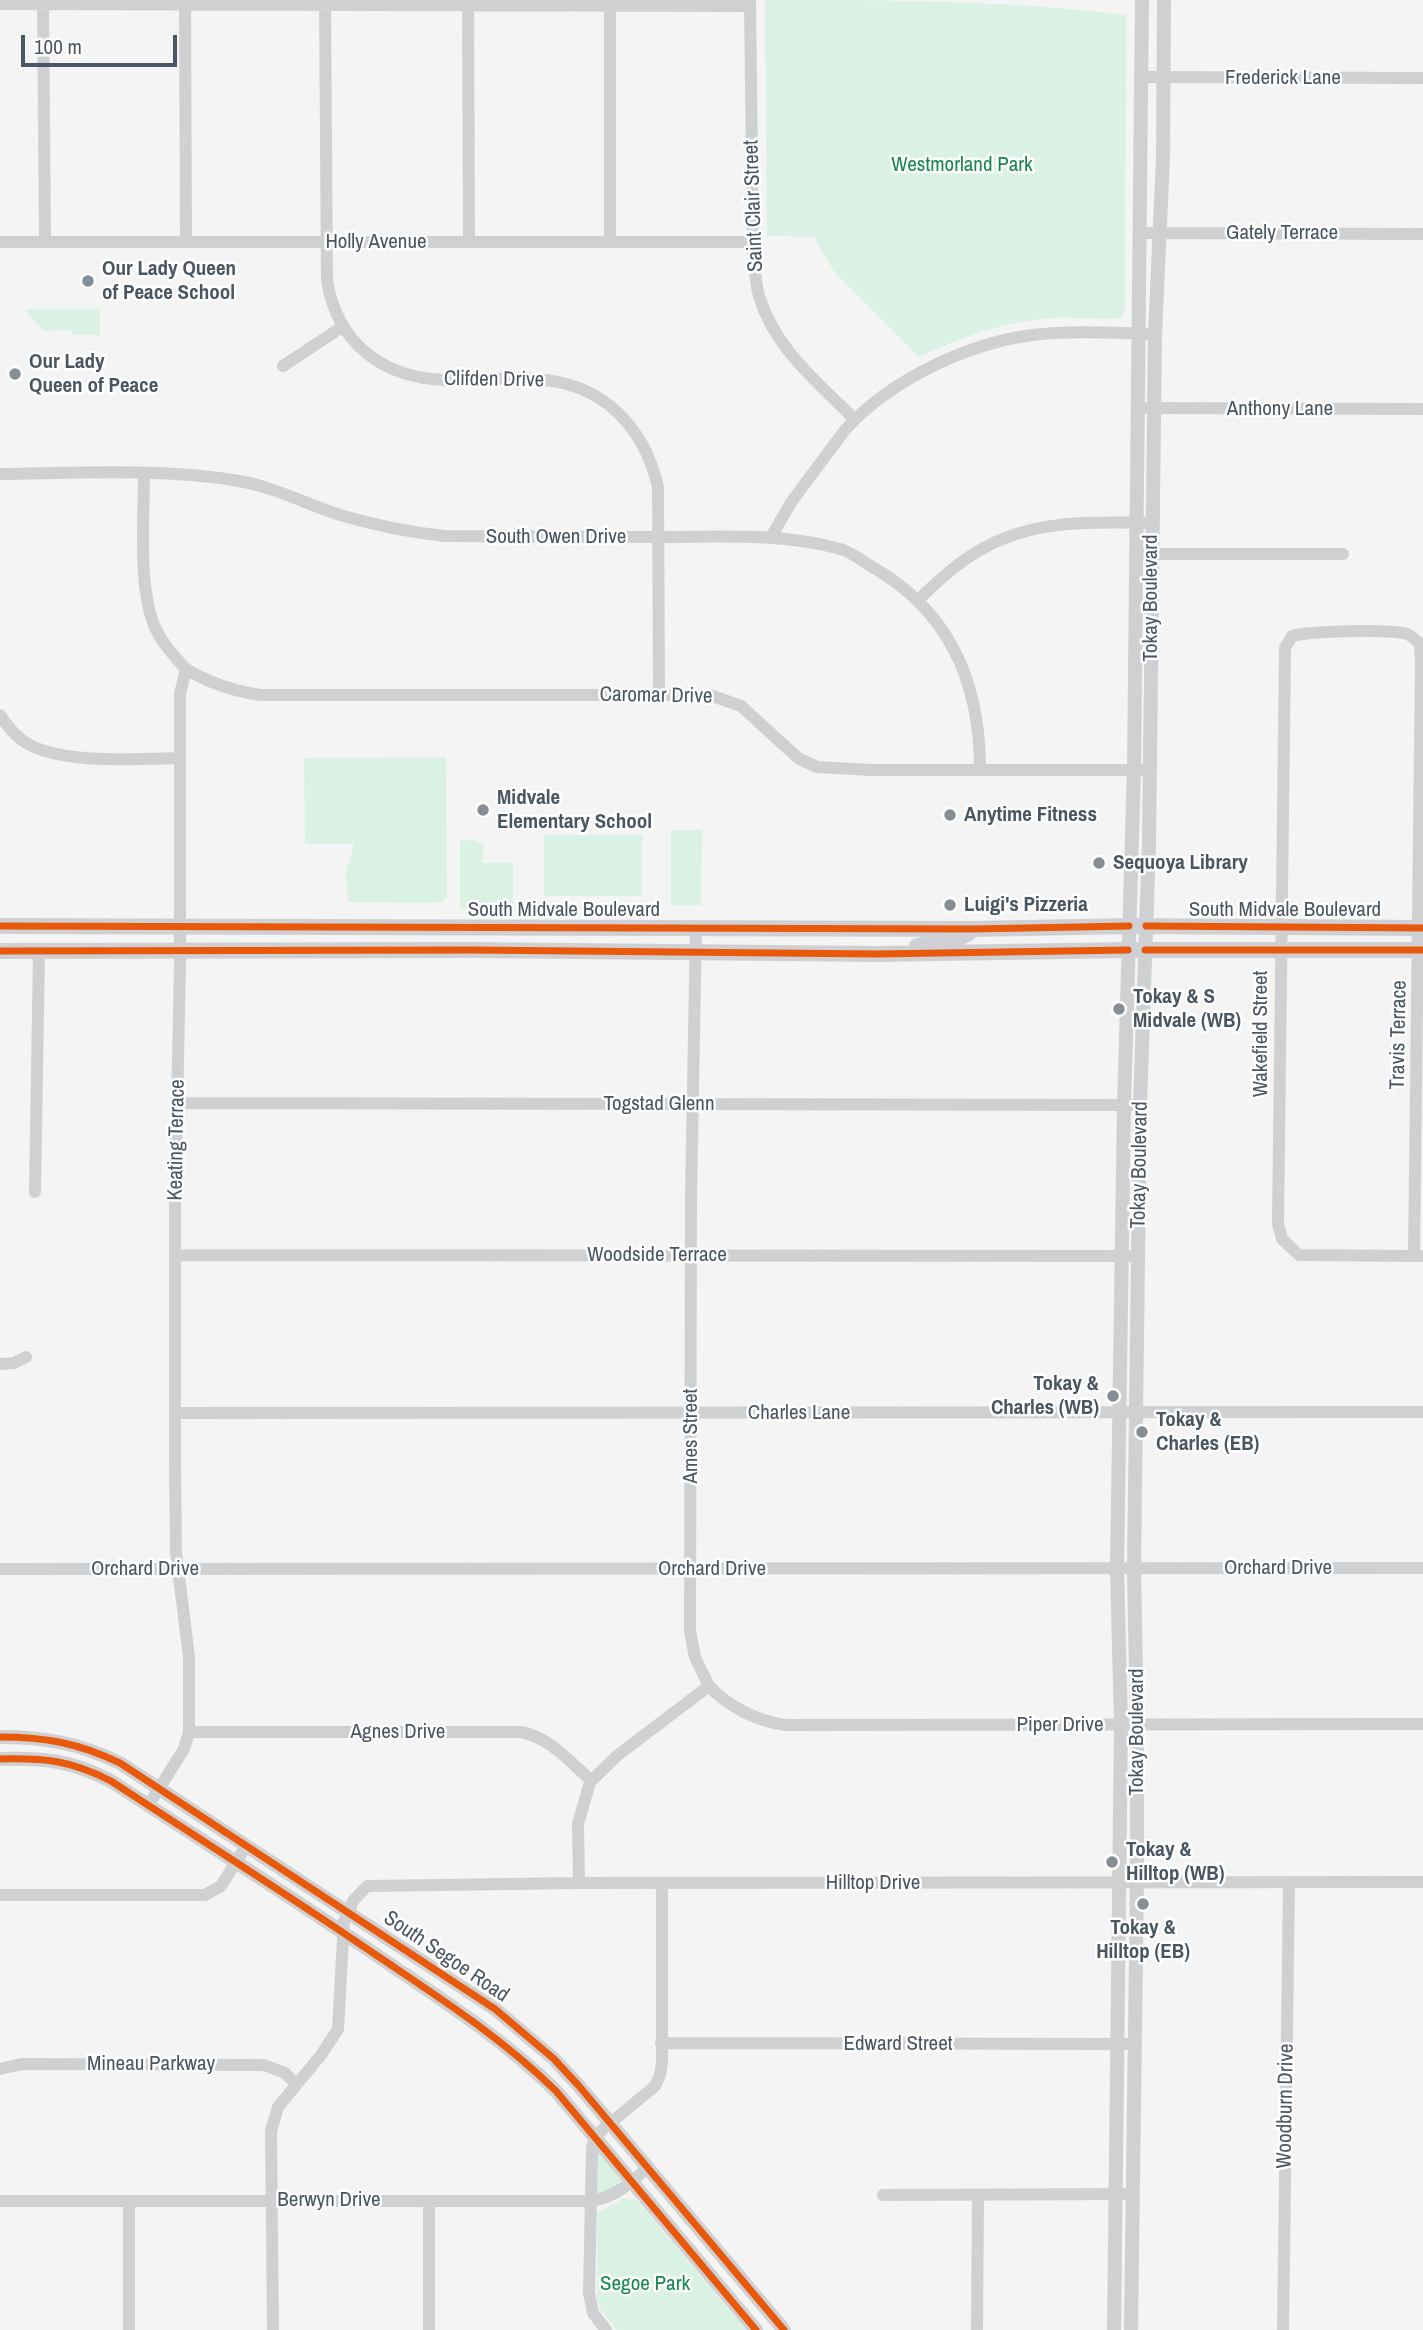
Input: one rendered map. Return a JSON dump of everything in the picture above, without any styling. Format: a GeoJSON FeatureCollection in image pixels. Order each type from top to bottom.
{"type":"FeatureCollection","features":[{"type":"Feature","properties":{"kind":"main road","name":"South Midvale Boulevard"},"geometry":{"type":"LineString","coordinates":[[0,926],[1420,928]]}},
{"type":"Feature","properties":{"kind":"main road"},"geometry":{"type":"LineString","coordinates":[[877,954],[959,938],[973,929]]}},
{"type":"Feature","properties":{"kind":"main road","name":"South Midvale Boulevard"},"geometry":{"type":"LineString","coordinates":[[0,951],[695,951],[877,954],[1128,950],[1420,950]]}},
{"type":"Feature","properties":{"kind":"street","name":"Tokay Boulevard"},"geometry":{"type":"LineString","coordinates":[[1114,2330],[1121,1724],[1117,1569],[1124,1104],[1134,770],[1142,0]]}},
{"type":"Feature","properties":{"kind":"street","name":"Tokay Boulevard"},"geometry":{"type":"LineString","coordinates":[[1131,2330],[1137,1882],[1138,1724],[1134,1568],[1140,1105],[1150,770],[1155,334],[1161,233],[1164,0]]}},
{"type":"Feature","properties":{"kind":"street"},"geometry":{"type":"LineString","coordinates":[[43,2],[45,242]]}},
{"type":"Feature","properties":{"kind":"street"},"geometry":{"type":"LineString","coordinates":[[185,2],[186,242]]}},
{"type":"Feature","properties":{"kind":"street","name":"Clifden Drive"},"geometry":{"type":"LineString","coordinates":[[325,3],[326,242],[329,296],[342,327],[365,353],[383,365],[407,373],[443,380],[558,382],[585,390],[602,399],[628,422],[653,467],[659,498],[659,694]]}},
{"type":"Feature","properties":{"kind":"street"},"geometry":{"type":"LineString","coordinates":[[468,3],[469,242]]}},
{"type":"Feature","properties":{"kind":"street"},"geometry":{"type":"LineString","coordinates":[[610,3],[611,242]]}},
{"type":"Feature","properties":{"kind":"street"},"geometry":{"type":"LineString","coordinates":[[0,4],[750,3]]}},
{"type":"Feature","properties":{"kind":"street","name":"Saint Clair Street"},"geometry":{"type":"LineString","coordinates":[[750,3],[753,242],[758,293],[769,325],[785,349],[854,419]]}},
{"type":"Feature","properties":{"kind":"street","name":"Frederick Lane"},"geometry":{"type":"LineString","coordinates":[[1142,77],[1423,78]]}},
{"type":"Feature","properties":{"kind":"street","name":"Gately Terrace"},"geometry":{"type":"LineString","coordinates":[[1141,233],[1423,234]]}},
{"type":"Feature","properties":{"kind":"street","name":"Holly Avenue"},"geometry":{"type":"LineString","coordinates":[[0,242],[753,242]]}},
{"type":"Feature","properties":{"kind":"street"},"geometry":{"type":"LineString","coordinates":[[283,366],[342,327]]}},
{"type":"Feature","properties":{"kind":"street"},"geometry":{"type":"LineString","coordinates":[[771,537],[817,463],[854,419],[916,374],[987,345],[1045,334],[1155,334]]}},
{"type":"Feature","properties":{"kind":"street","name":"Anthony Lane"},"geometry":{"type":"LineString","coordinates":[[1138,408],[1423,409]]}},
{"type":"Feature","properties":{"kind":"street","name":"South Owen Drive"},"geometry":{"type":"LineString","coordinates":[[0,474],[188,475],[242,482],[292,496],[338,514],[396,530],[434,535],[771,537],[838,548],[884,573],[918,600],[954,648],[971,686],[979,732],[981,769]]}},
{"type":"Feature","properties":{"kind":"street"},"geometry":{"type":"LineString","coordinates":[[144,474],[145,584],[148,603],[161,638],[186,669]]}},
{"type":"Feature","properties":{"kind":"street"},"geometry":{"type":"LineString","coordinates":[[918,600],[960,563],[1006,537],[1056,524],[1152,523]]}},
{"type":"Feature","properties":{"kind":"street"},"geometry":{"type":"LineString","coordinates":[[1136,554],[1343,554]]}},
{"type":"Feature","properties":{"kind":"street","name":"Wakefield Street"},"geometry":{"type":"LineString","coordinates":[[1418,1256],[1299,1255],[1282,1239],[1278,1224],[1285,649],[1292,636],[1306,632],[1410,635],[1420,647]]}},
{"type":"Feature","properties":{"kind":"street","name":"Travis Terrace"},"geometry":{"type":"LineString","coordinates":[[1418,1256],[1420,647]]}},
{"type":"Feature","properties":{"kind":"street","name":"Caromar Drive"},"geometry":{"type":"LineString","coordinates":[[186,669],[202,679],[260,695],[710,695],[741,706],[798,758],[817,767],[870,770],[1150,770]]}},
{"type":"Feature","properties":{"kind":"street","name":"Keating Terrace"},"geometry":{"type":"LineString","coordinates":[[148,1805],[184,1749],[189,1732],[189,1657],[178,1569],[175,1413],[180,950],[179,758],[180,694],[186,669]]}},
{"type":"Feature","properties":{"kind":"street"},"geometry":{"type":"LineString","coordinates":[[0,715],[23,741],[51,754],[179,758]]}},
{"type":"Feature","properties":{"kind":"street","name":"Ames Street"},"geometry":{"type":"LineString","coordinates":[[696,927],[691,1255],[691,1641],[695,1657],[709,1686]]}},
{"type":"Feature","properties":{"kind":"street"},"geometry":{"type":"LineString","coordinates":[[35,1192],[39,951]]}},
{"type":"Feature","properties":{"kind":"street","name":"Togstad Glenn"},"geometry":{"type":"LineString","coordinates":[[178,1103],[1140,1105]]}},
{"type":"Feature","properties":{"kind":"street","name":"Woodside Terrace"},"geometry":{"type":"LineString","coordinates":[[175,1255],[1138,1256]]}},
{"type":"Feature","properties":{"kind":"street"},"geometry":{"type":"LineString","coordinates":[[0,1364],[14,1363],[26,1357]]}},
{"type":"Feature","properties":{"kind":"street","name":"Charles Lane"},"geometry":{"type":"LineString","coordinates":[[175,1413],[1423,1412]]}},
{"type":"Feature","properties":{"kind":"street","name":"Orchard Drive"},"geometry":{"type":"LineString","coordinates":[[0,1569],[1423,1568]]}},
{"type":"Feature","properties":{"kind":"street"},"geometry":{"type":"LineString","coordinates":[[579,1883],[578,1824],[591,1780],[618,1755],[709,1686]]}},
{"type":"Feature","properties":{"kind":"street","name":"Piper Drive"},"geometry":{"type":"LineString","coordinates":[[709,1686],[745,1714],[785,1725],[1423,1724]]}},
{"type":"Feature","properties":{"kind":"street","name":"Agnes Drive"},"geometry":{"type":"LineString","coordinates":[[189,1732],[520,1732],[536,1736],[553,1746],[591,1780]]}},
{"type":"Feature","properties":{"kind":"street","name":"South Segoe Road"},"geometry":{"type":"LineString","coordinates":[[0,1737],[33,1737],[62,1741],[92,1749],[120,1763],[246,1846],[486,2030],[529,2064],[556,2091],[756,2330]]}},
{"type":"Feature","properties":{"kind":"street","name":"South Segoe Road"},"geometry":{"type":"LineString","coordinates":[[0,1759],[35,1758],[86,1768],[111,1781],[234,1863],[344,1922],[513,2023],[554,2059],[785,2330]]}},
{"type":"Feature","properties":{"kind":"street"},"geometry":{"type":"LineString","coordinates":[[0,1895],[205,1895],[221,1886],[246,1846]]}},
{"type":"Feature","properties":{"kind":"street","name":"Woodburn Drive"},"geometry":{"type":"LineString","coordinates":[[1283,2330],[1289,1882]]}},
{"type":"Feature","properties":{"kind":"street","name":"Hilltop Drive"},"geometry":{"type":"LineString","coordinates":[[344,1922],[359,1892],[367,1885],[376,1884],[1423,1882]]}},
{"type":"Feature","properties":{"kind":"street"},"geometry":{"type":"LineString","coordinates":[[606,2330],[593,2313],[589,2293],[592,2148],[595,2138],[655,2086],[660,2076],[662,1883]]}},
{"type":"Feature","properties":{"kind":"street"},"geometry":{"type":"LineString","coordinates":[[273,2330],[271,2131],[278,2106],[321,2055],[338,2029],[344,1922]]}},
{"type":"Feature","properties":{"kind":"street","name":"Edward Street"},"geometry":{"type":"LineString","coordinates":[[662,2043],[1135,2044]]}},
{"type":"Feature","properties":{"kind":"street","name":"Mineau Parkway"},"geometry":{"type":"LineString","coordinates":[[0,2069],[22,2064],[264,2065],[285,2073],[296,2084]]}},
{"type":"Feature","properties":{"kind":"street","name":"Berwyn Drive"},"geometry":{"type":"LineString","coordinates":[[0,2201],[590,2201],[613,2195],[647,2168]]}},
{"type":"Feature","properties":{"kind":"street"},"geometry":{"type":"LineString","coordinates":[[883,2195],[1132,2194]]}},
{"type":"Feature","properties":{"kind":"street"},"geometry":{"type":"LineString","coordinates":[[977,2330],[978,2195]]}},
{"type":"Feature","properties":{"kind":"street"},"geometry":{"type":"LineString","coordinates":[[129,2201],[129,2330]]}},
{"type":"Feature","properties":{"kind":"street"},"geometry":{"type":"LineString","coordinates":[[429,2201],[429,2330]]}},
{"type":"Feature","properties":{"kind":"green space","name":"Westmorland Park"},"geometry":{"type":"Polygon","coordinates":[[[765,0],[992,4],[1126,15],[1125,311],[1121,317],[1055,318],[1019,322],[968,336],[919,357],[833,270],[814,237],[767,236],[765,0]]]}},
{"type":"Feature","properties":{"kind":"green space"},"geometry":{"type":"Polygon","coordinates":[[[27,309],[100,309],[100,335],[72,335],[72,330],[44,331],[27,313],[27,309]]]}},
{"type":"Feature","properties":{"kind":"green space"},"geometry":{"type":"Polygon","coordinates":[[[446,757],[447,897],[432,903],[348,902],[346,873],[354,844],[305,844],[304,758],[446,757]]]}},
{"type":"Feature","properties":{"kind":"green space"},"geometry":{"type":"Polygon","coordinates":[[[671,830],[702,830],[701,905],[671,905],[671,830]]]}},
{"type":"Feature","properties":{"kind":"green space"},"geometry":{"type":"Polygon","coordinates":[[[544,835],[642,835],[642,896],[544,896],[544,835]]]}},
{"type":"Feature","properties":{"kind":"green space"},"geometry":{"type":"Polygon","coordinates":[[[475,840],[484,846],[482,863],[513,863],[513,909],[460,909],[460,841],[475,840]]]}},
{"type":"Feature","properties":{"kind":"green space"},"geometry":{"type":"Polygon","coordinates":[[[593,2144],[632,2182],[590,2201],[593,2144]]]}},
{"type":"Feature","properties":{"kind":"green space","name":"Segoe Park"},"geometry":{"type":"Polygon","coordinates":[[[624,2198],[637,2200],[746,2330],[617,2330],[600,2309],[597,2298],[597,2213],[624,2198]]]}},
{"type":"Feature","properties":{"kind":"cycle path"},"geometry":{"type":"LineString","coordinates":[[0,926],[973,929],[1129,926]]}},
{"type":"Feature","properties":{"kind":"cycle path"},"geometry":{"type":"LineString","coordinates":[[1146,926],[1423,928]]}},
{"type":"Feature","properties":{"kind":"cycle path"},"geometry":{"type":"LineString","coordinates":[[0,951],[472,950],[877,954],[1128,950]]}},
{"type":"Feature","properties":{"kind":"cycle path"},"geometry":{"type":"LineString","coordinates":[[1145,950],[1423,950]]}},
{"type":"Feature","properties":{"kind":"cycle path"},"geometry":{"type":"LineString","coordinates":[[0,1737],[62,1742],[120,1763],[495,2009],[554,2059],[579,2086],[784,2330]]}},
{"type":"Feature","properties":{"kind":"cycle path"},"geometry":{"type":"LineString","coordinates":[[0,1759],[57,1762],[111,1781],[348,1936],[494,2037],[556,2091],[756,2330]]}},
{"type":"Feature","properties":{"kind":"place","name":"Our Lady Queen of Peace School"},"geometry":{"type":"Point","coordinates":[88,281]}},
{"type":"Feature","properties":{"kind":"place","name":"Our Lady Queen of Peace"},"geometry":{"type":"Point","coordinates":[15,374]}},
{"type":"Feature","properties":{"kind":"place","name":"Midvale Elementary School"},"geometry":{"type":"Point","coordinates":[483,810]}},
{"type":"Feature","properties":{"kind":"place","name":"Anytime Fitness"},"geometry":{"type":"Point","coordinates":[950,815]}},
{"type":"Feature","properties":{"kind":"place","name":"Sequoya Library"},"geometry":{"type":"Point","coordinates":[1099,863]}},
{"type":"Feature","properties":{"kind":"place","name":"Luigi's Pizzeria"},"geometry":{"type":"Point","coordinates":[950,905]}},
{"type":"Feature","properties":{"kind":"place","name":"Tokay & S Midvale (WB)"},"geometry":{"type":"Point","coordinates":[1119,1009]}},
{"type":"Feature","properties":{"kind":"place","name":"Tokay & Charles (WB)"},"geometry":{"type":"Point","coordinates":[1113,1396]}},
{"type":"Feature","properties":{"kind":"place","name":"Tokay & Charles (EB)"},"geometry":{"type":"Point","coordinates":[1142,1432]}},
{"type":"Feature","properties":{"kind":"place","name":"Tokay & Hilltop (WB)"},"geometry":{"type":"Point","coordinates":[1112,1862]}},
{"type":"Feature","properties":{"kind":"place","name":"Tokay & Hilltop (EB)"},"geometry":{"type":"Point","coordinates":[1143,1904]}}]}
